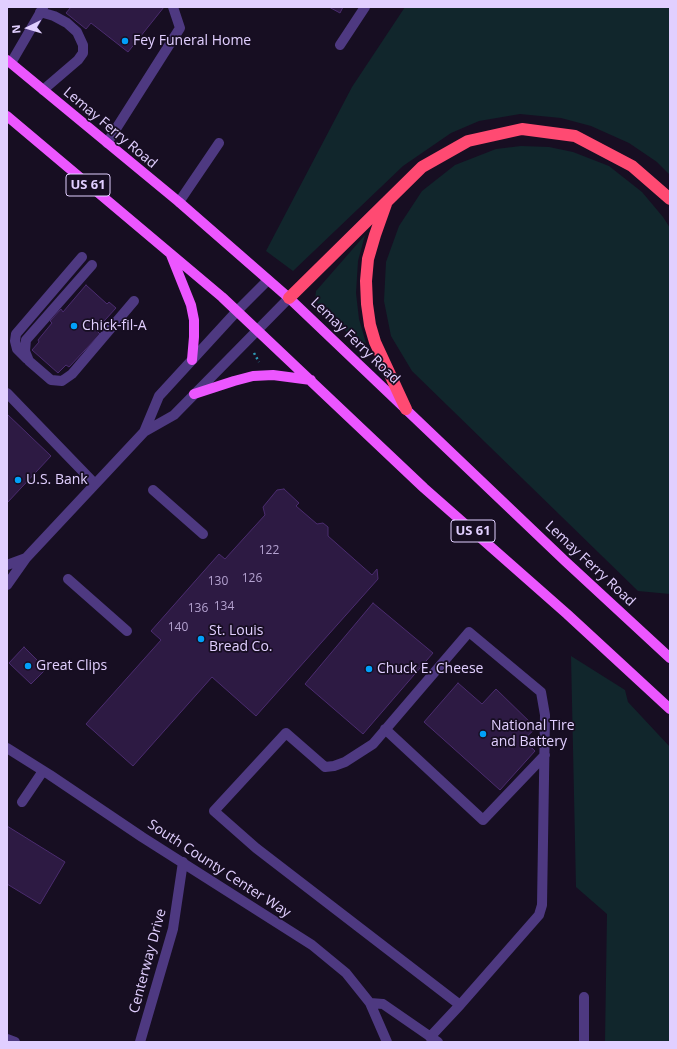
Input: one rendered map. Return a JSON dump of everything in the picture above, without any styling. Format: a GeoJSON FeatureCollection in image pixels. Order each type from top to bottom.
{"type":"FeatureCollection","features":[{"type":"Feature","properties":{"kind":"highway"},"geometry":{"type":"LineString","coordinates":[[289,298],[422,167],[468,141],[522,129],[575,136],[632,166],[670,199]]}},
{"type":"Feature","properties":{"kind":"highway"},"geometry":{"type":"LineString","coordinates":[[388,200],[368,259],[366,281],[367,304],[370,325],[375,342],[406,409]]}},
{"type":"Feature","properties":{"kind":"main road","name":"Lemay Ferry Road"},"geometry":{"type":"LineString","coordinates":[[9,62],[179,202],[289,298],[565,561],[670,658]]}},
{"type":"Feature","properties":{"kind":"main road","name":"US 61"},"geometry":{"type":"LineString","coordinates":[[7,116],[237,311],[424,488],[638,678],[670,709]]}},
{"type":"Feature","properties":{"kind":"main road"},"geometry":{"type":"LineString","coordinates":[[170,253],[191,305],[194,320],[192,360]]}},
{"type":"Feature","properties":{"kind":"main road"},"geometry":{"type":"LineString","coordinates":[[194,394],[234,380],[253,376],[273,375],[311,380]]}},
{"type":"Feature","properties":{"kind":"lane"},"geometry":{"type":"LineString","coordinates":[[107,143],[180,28],[173,7]]}},
{"type":"Feature","properties":{"kind":"lane"},"geometry":{"type":"LineString","coordinates":[[340,45],[365,7]]}},
{"type":"Feature","properties":{"kind":"lane"},"geometry":{"type":"LineString","coordinates":[[9,62],[42,10],[67,23],[77,32],[83,44],[83,53],[78,60],[43,90]]}},
{"type":"Feature","properties":{"kind":"lane"},"geometry":{"type":"LineString","coordinates":[[179,202],[219,143]]}},
{"type":"Feature","properties":{"kind":"lane"},"geometry":{"type":"LineString","coordinates":[[82,257],[16,334],[15,341],[17,349],[51,380],[62,381],[72,374],[134,301]]}},
{"type":"Feature","properties":{"kind":"lane"},"geometry":{"type":"LineString","coordinates":[[29,361],[25,351],[26,340],[92,265]]}},
{"type":"Feature","properties":{"kind":"lane"},"geometry":{"type":"LineString","coordinates":[[144,432],[159,396],[237,311],[268,280]]}},
{"type":"Feature","properties":{"kind":"lane"},"geometry":{"type":"LineString","coordinates":[[7,585],[26,558],[144,432],[174,415],[289,298]]}},
{"type":"Feature","properties":{"kind":"lane"},"geometry":{"type":"LineString","coordinates":[[7,393],[95,484]]}},
{"type":"Feature","properties":{"kind":"lane"},"geometry":{"type":"LineString","coordinates":[[153,490],[203,534]]}},
{"type":"Feature","properties":{"kind":"lane"},"geometry":{"type":"LineString","coordinates":[[7,565],[26,558]]}},
{"type":"Feature","properties":{"kind":"lane"},"geometry":{"type":"LineString","coordinates":[[68,579],[127,631]]}},
{"type":"Feature","properties":{"kind":"lane"},"geometry":{"type":"LineString","coordinates":[[370,1003],[383,1004],[434,1039],[460,1005],[539,915],[542,905],[545,715],[541,692],[469,632],[373,744],[345,762],[334,766],[325,767],[286,733],[214,811],[256,848],[460,1005]]}},
{"type":"Feature","properties":{"kind":"lane"},"geometry":{"type":"LineString","coordinates":[[385,729],[483,820],[545,755]]}},
{"type":"Feature","properties":{"kind":"lane","name":"South County Center Way"},"geometry":{"type":"LineString","coordinates":[[7,748],[312,946],[346,973],[370,1003],[387,1042]]}},
{"type":"Feature","properties":{"kind":"lane"},"geometry":{"type":"LineString","coordinates":[[22,802],[43,771]]}},
{"type":"Feature","properties":{"kind":"lane","name":"Centerway Drive"},"geometry":{"type":"LineString","coordinates":[[140,1042],[173,929],[183,862]]}},
{"type":"Feature","properties":{"kind":"lane"},"geometry":{"type":"LineString","coordinates":[[584,997],[584,1042]]}},
{"type":"Feature","properties":{"kind":"lane"},"geometry":{"type":"LineString","coordinates":[[7,1039],[15,1042]]}},
{"type":"Feature","properties":{"kind":"shaded area"},"geometry":{"type":"Polygon","coordinates":[[[405,7],[670,7],[670,175],[657,162],[629,143],[591,126],[561,118],[520,114],[479,121],[451,133],[403,166],[293,271],[266,251],[352,87],[405,7]]]}},
{"type":"Feature","properties":{"kind":"shaded area"},"geometry":{"type":"Polygon","coordinates":[[[521,146],[549,147],[573,152],[609,166],[642,192],[663,217],[670,228],[670,594],[638,591],[412,371],[391,336],[384,301],[386,262],[399,226],[422,191],[455,165],[496,149],[521,146]]]}},
{"type":"Feature","properties":{"kind":"shaded area"},"geometry":{"type":"Polygon","coordinates":[[[365,235],[358,261],[356,293],[359,319],[366,343],[362,347],[315,301],[316,291],[365,235]]]}},
{"type":"Feature","properties":{"kind":"shaded area"},"geometry":{"type":"Polygon","coordinates":[[[571,656],[625,690],[628,702],[670,747],[670,1042],[605,1042],[607,914],[576,887],[571,656]]]}},
{"type":"Feature","properties":{"kind":"building","name":"Fey Funeral Home"},"geometry":{"type":"Polygon","coordinates":[[[71,7],[164,7],[128,52],[91,23],[86,29],[66,13],[71,7]]]}},
{"type":"Feature","properties":{"kind":"building"},"geometry":{"type":"Polygon","coordinates":[[[329,7],[343,7],[340,13],[329,7]]]}},
{"type":"Feature","properties":{"kind":"building","name":"Chick-fil-A"},"geometry":{"type":"Polygon","coordinates":[[[86,285],[107,304],[109,302],[116,308],[96,330],[100,334],[69,367],[66,365],[58,373],[32,350],[52,323],[50,321],[61,309],[63,312],[86,285]]]}},
{"type":"Feature","properties":{"kind":"building","name":"U.S. Bank"},"geometry":{"type":"Polygon","coordinates":[[[7,414],[51,456],[7,503],[7,414]]]}},
{"type":"Feature","properties":{"kind":"building"},"geometry":{"type":"Polygon","coordinates":[[[284,489],[299,503],[296,506],[317,524],[323,523],[328,527],[328,536],[372,575],[377,569],[378,579],[256,716],[212,677],[133,766],[86,724],[161,640],[151,631],[219,554],[225,559],[265,515],[263,507],[277,490],[284,489]]]}},
{"type":"Feature","properties":{"kind":"building","name":"Chuck E. Cheese"},"geometry":{"type":"Polygon","coordinates":[[[373,603],[433,653],[363,734],[305,684],[373,603]]]}},
{"type":"Feature","properties":{"kind":"building","name":"Great Clips"},"geometry":{"type":"Polygon","coordinates":[[[24,647],[46,669],[31,684],[9,663],[24,647]]]}},
{"type":"Feature","properties":{"kind":"building","name":"National Tire and Battery"},"geometry":{"type":"Polygon","coordinates":[[[458,683],[482,704],[496,689],[536,728],[523,740],[535,751],[500,790],[424,722],[458,683]]]}},
{"type":"Feature","properties":{"kind":"building"},"geometry":{"type":"Polygon","coordinates":[[[7,826],[65,862],[40,904],[7,884],[7,826]]]}},
{"type":"Feature","properties":{"kind":"place","name":"Fey Funeral Home"},"geometry":{"type":"Point","coordinates":[125,41]}},
{"type":"Feature","properties":{"kind":"place","name":"Chick-fil-A"},"geometry":{"type":"Point","coordinates":[74,326]}},
{"type":"Feature","properties":{"kind":"place","name":"U.S. Bank"},"geometry":{"type":"Point","coordinates":[18,480]}},
{"type":"Feature","properties":{"kind":"place","name":"St. Louis Bread Co."},"geometry":{"type":"Point","coordinates":[201,639]}},
{"type":"Feature","properties":{"kind":"place","name":"Great Clips"},"geometry":{"type":"Point","coordinates":[28,666]}},
{"type":"Feature","properties":{"kind":"place","name":"Chuck E. Cheese"},"geometry":{"type":"Point","coordinates":[369,669]}},
{"type":"Feature","properties":{"kind":"place","name":"National Tire and Battery"},"geometry":{"type":"Point","coordinates":[483,734]}}]}
